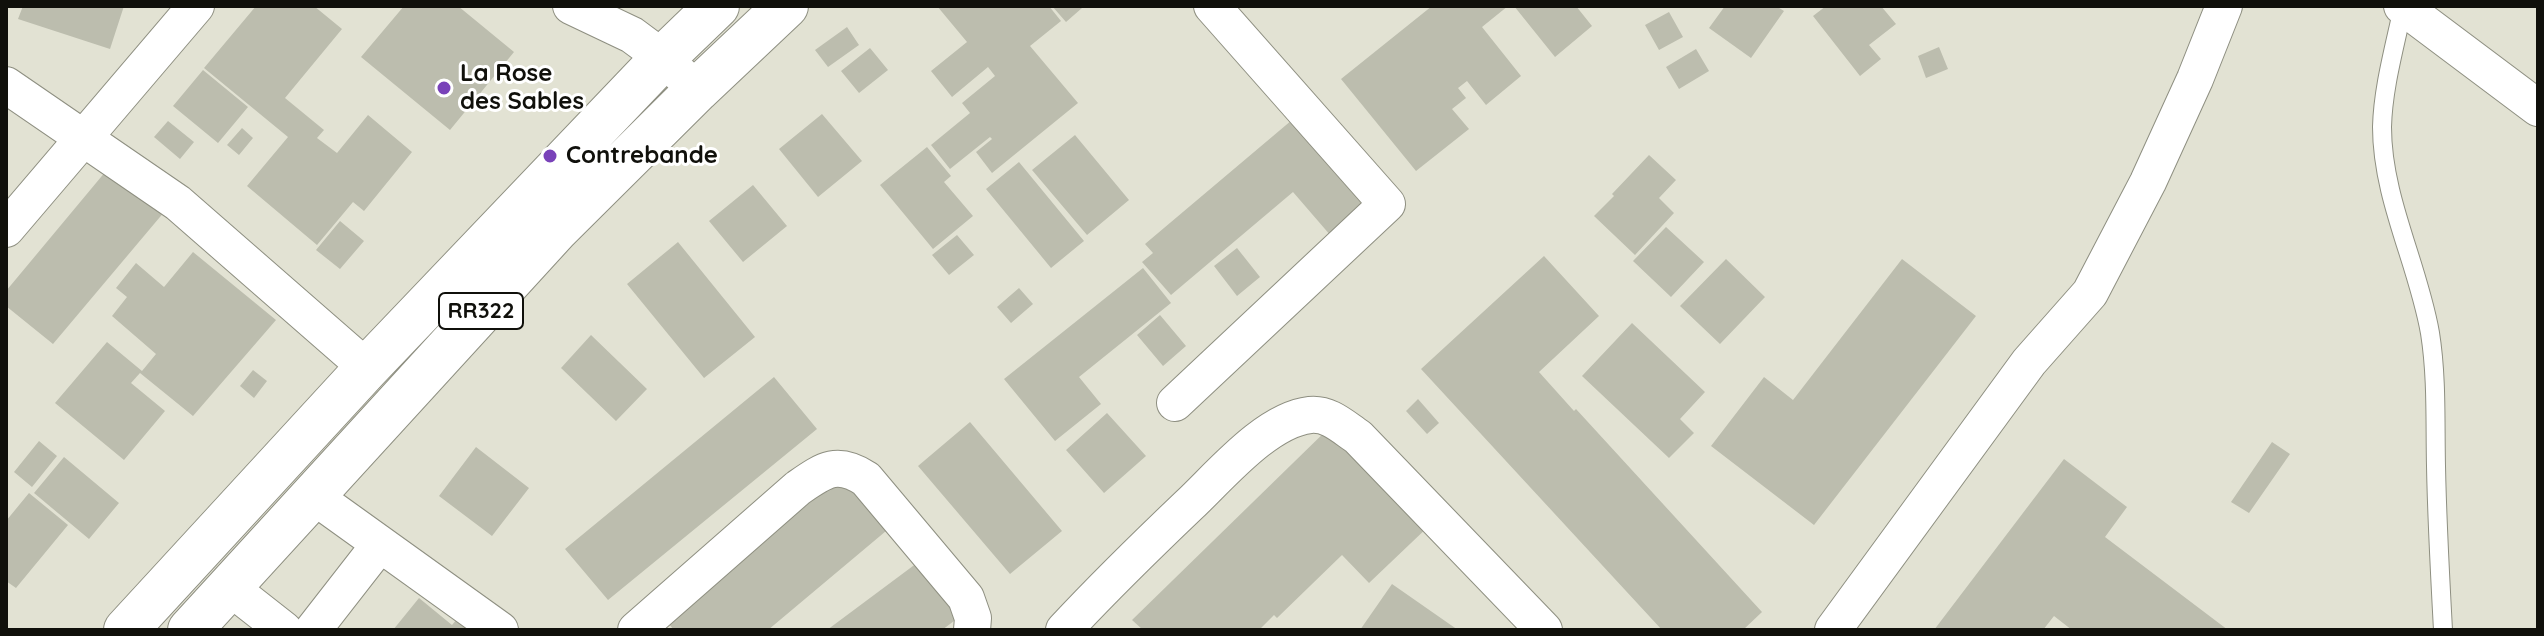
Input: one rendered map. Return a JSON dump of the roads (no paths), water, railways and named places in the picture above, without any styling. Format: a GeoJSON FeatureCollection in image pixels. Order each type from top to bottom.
{"type":"FeatureCollection","features":[{"type":"Feature","properties":{"kind":"main road","name":"RR322"},"geometry":{"type":"LineString","coordinates":[[190,630],[556,230],[786,6]]}},
{"type":"Feature","properties":{"kind":"main road","name":"RR322"},"geometry":{"type":"LineString","coordinates":[[126,630],[367,368],[663,58],[702,11]]}},
{"type":"Feature","properties":{"kind":"street"},"geometry":{"type":"LineString","coordinates":[[6,229],[196,6]]}},
{"type":"Feature","properties":{"kind":"street"},"geometry":{"type":"LineString","coordinates":[[571,6],[632,35],[663,58],[697,90]]}},
{"type":"Feature","properties":{"kind":"street"},"geometry":{"type":"LineString","coordinates":[[1175,403],[1387,204],[1212,6]]}},
{"type":"Feature","properties":{"kind":"street"},"geometry":{"type":"LineString","coordinates":[[1833,630],[2029,362],[2090,293],[2148,182],[2224,6]]}},
{"type":"Feature","properties":{"kind":"street"},"geometry":{"type":"LineString","coordinates":[[2402,7],[2538,108]]}},
{"type":"Feature","properties":{"kind":"street"},"geometry":{"type":"LineString","coordinates":[[702,11],[736,54]]}},
{"type":"Feature","properties":{"kind":"street"},"geometry":{"type":"LineString","coordinates":[[6,85],[178,203],[367,368]]}},
{"type":"Feature","properties":{"kind":"street"},"geometry":{"type":"LineString","coordinates":[[1064,630],[1115,575],[1234,461],[1288,421],[1311,415],[1329,417],[1358,437],[1544,630]]}},
{"type":"Feature","properties":{"kind":"street"},"geometry":{"type":"LineString","coordinates":[[636,630],[798,488],[833,468],[850,469],[866,479],[966,598],[973,618],[972,630]]}},
{"type":"Feature","properties":{"kind":"street"},"geometry":{"type":"LineString","coordinates":[[312,495],[500,630]]}},
{"type":"Feature","properties":{"kind":"street"},"geometry":{"type":"LineString","coordinates":[[313,630],[380,544]]}},
{"type":"Feature","properties":{"kind":"street"},"geometry":{"type":"LineString","coordinates":[[228,586],[284,630]]}},
{"type":"Feature","properties":{"kind":"lane"},"geometry":{"type":"LineString","coordinates":[[2402,7],[2382,127],[2390,192],[2418,280],[2430,334],[2436,395],[2436,480],[2443,630]]}},
{"type":"Feature","properties":{"kind":"place","name":"La Rose des Sables"},"geometry":{"type":"Point","coordinates":[444,88]}},
{"type":"Feature","properties":{"kind":"place","name":"Contrebande"},"geometry":{"type":"Point","coordinates":[550,156]}}]}
